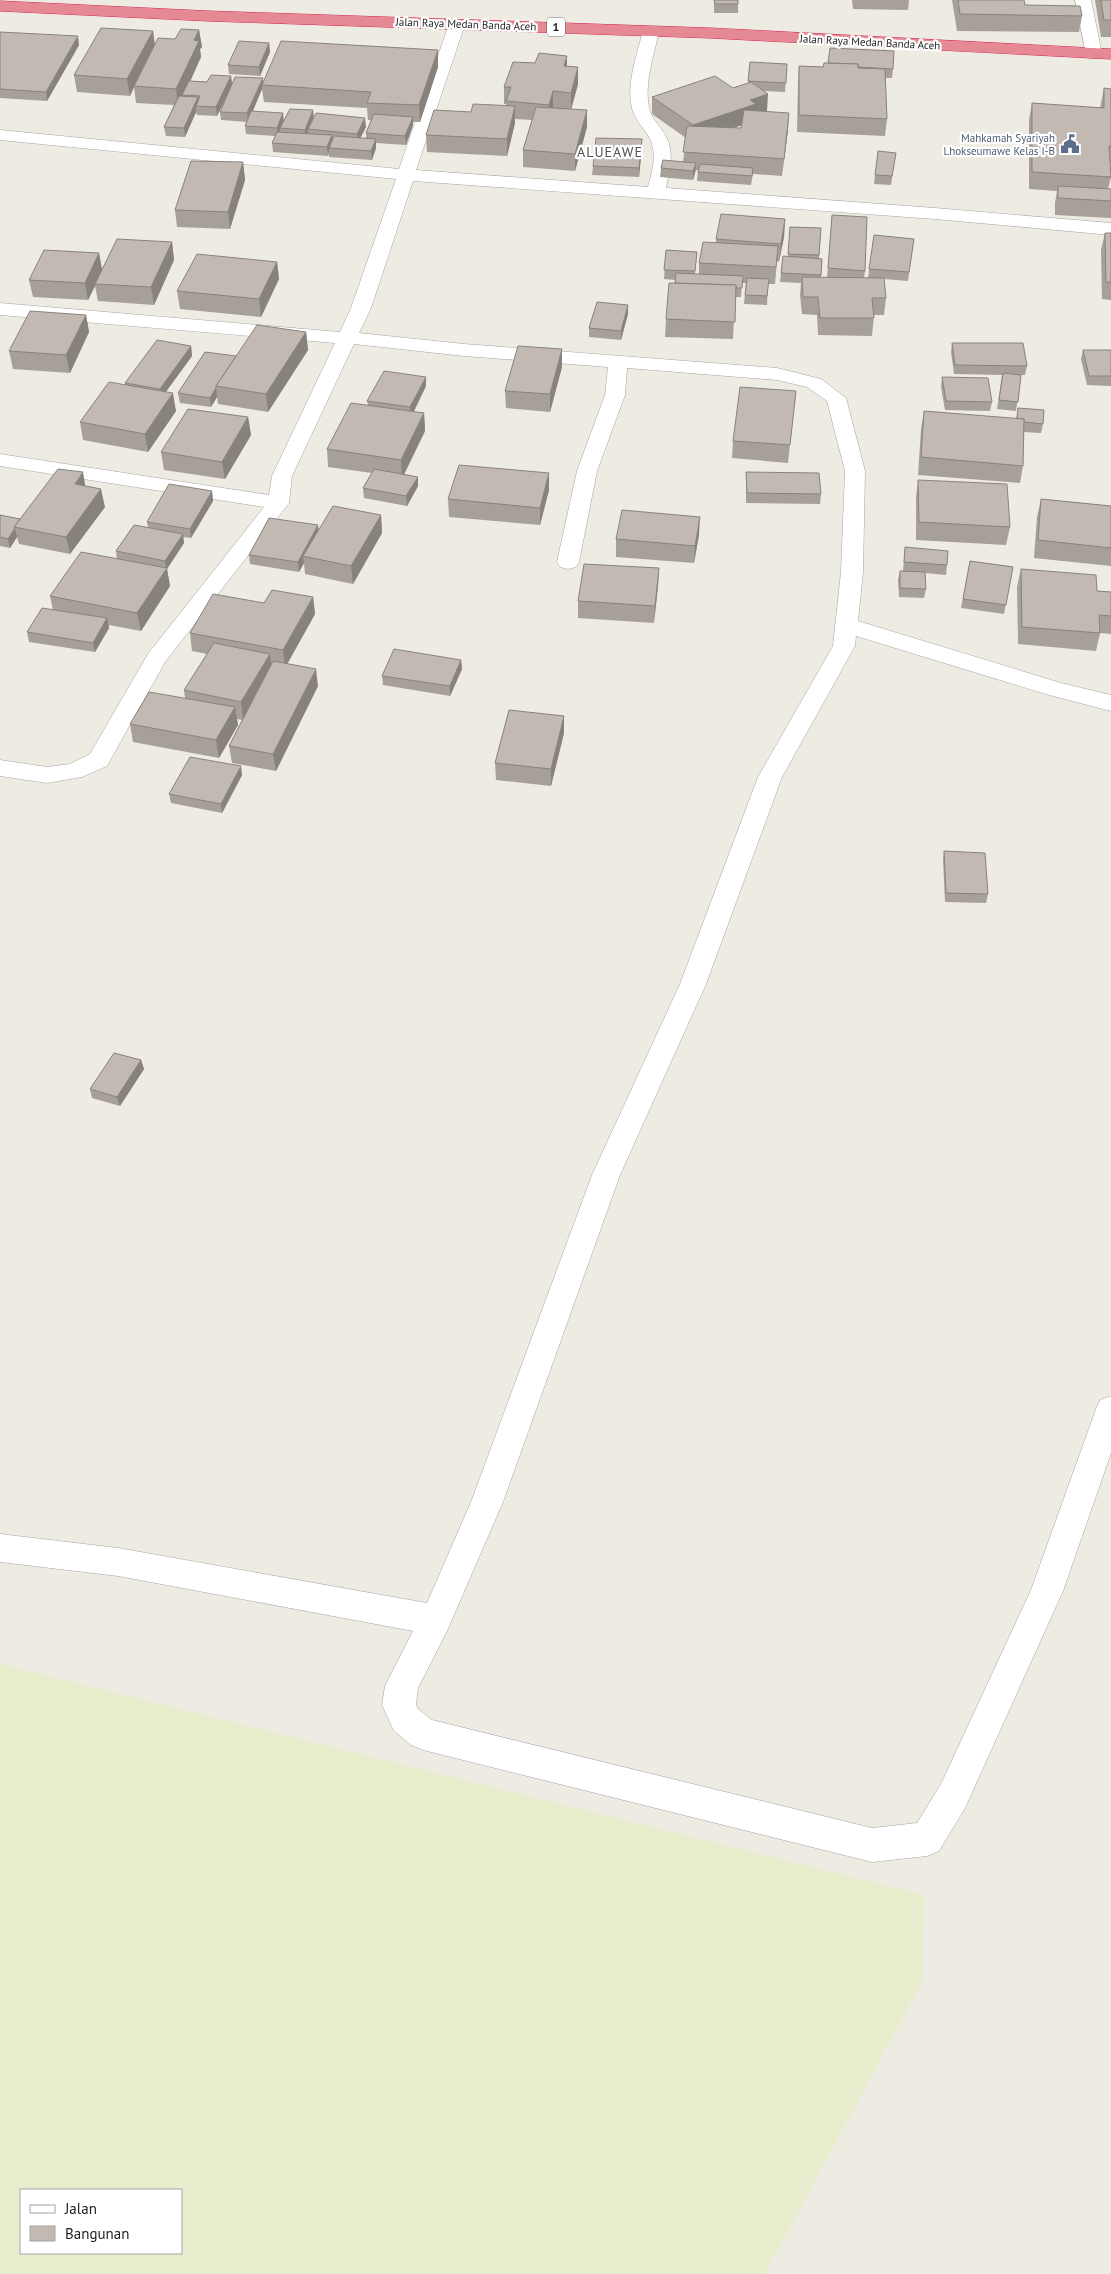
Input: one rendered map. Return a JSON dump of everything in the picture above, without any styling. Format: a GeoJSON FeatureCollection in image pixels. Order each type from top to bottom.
{"type":"FeatureCollection","features":[{"type":"Feature","properties":{"kind":"highway"},"geometry":{"type":"LineString","coordinates":[[116,11],[143,0]]}},
{"type":"Feature","properties":{"kind":"highway"},"geometry":{"type":"LineString","coordinates":[[208,16],[227,0]]}},
{"type":"Feature","properties":{"kind":"highway","name":"Jalan Raya Medan Banda Aceh"},"geometry":{"type":"LineString","coordinates":[[0,6],[208,16],[651,31],[1111,54]]}},
{"type":"Feature","properties":{"kind":"street"},"geometry":{"type":"LineString","coordinates":[[1083,0],[1094,54]]}},
{"type":"Feature","properties":{"kind":"street"},"geometry":{"type":"LineString","coordinates":[[0,768],[47,775],[74,771],[99,760],[156,659],[278,503],[282,476],[361,308],[457,24]]}},
{"type":"Feature","properties":{"kind":"street"},"geometry":{"type":"LineString","coordinates":[[651,31],[641,76],[640,108],[661,141],[663,151],[656,193]]}},
{"type":"Feature","properties":{"kind":"street"},"geometry":{"type":"LineString","coordinates":[[0,135],[93,142],[216,157],[406,175],[965,214],[1111,229]]}},
{"type":"Feature","properties":{"kind":"street"},"geometry":{"type":"LineString","coordinates":[[0,309],[348,338],[464,350],[777,374],[814,383],[836,398],[855,471],[852,572],[844,646],[770,776],[693,984],[606,1175],[487,1502],[436,1620],[402,1686],[398,1705],[406,1720],[423,1734],[872,1845],[926,1839],[953,1796],[1046,1591],[1111,1409]]}},
{"type":"Feature","properties":{"kind":"street"},"geometry":{"type":"LineString","coordinates":[[568,562],[587,471],[615,395],[618,362]]}},
{"type":"Feature","properties":{"kind":"street"},"geometry":{"type":"LineString","coordinates":[[0,460],[278,503]]}},
{"type":"Feature","properties":{"kind":"street"},"geometry":{"type":"LineString","coordinates":[[846,624],[1057,690],[1111,702]]}},
{"type":"Feature","properties":{"kind":"street"},"geometry":{"type":"LineString","coordinates":[[0,1548],[118,1562],[436,1620]]}},
{"type":"Feature","properties":{"kind":"green space"},"geometry":{"type":"Polygon","coordinates":[[[0,1664],[924,1895],[922,1982],[765,2274],[0,2274],[0,1664]]]}},
{"type":"Feature","properties":{"kind":"building"},"geometry":{"type":"Polygon","coordinates":[[[714,0],[738,0],[738,4],[715,4],[714,0]]]}},
{"type":"Feature","properties":{"kind":"building"},"geometry":{"type":"Polygon","coordinates":[[[958,0],[1024,0],[1025,5],[1080,6],[1082,16],[960,14],[958,0]]]}},
{"type":"Feature","properties":{"kind":"building"},"geometry":{"type":"Polygon","coordinates":[[[1101,0],[1111,0],[1111,20],[1104,20],[1101,0]]]}},
{"type":"Feature","properties":{"kind":"building"},"geometry":{"type":"Polygon","coordinates":[[[101,28],[153,31],[127,79],[74,75],[101,28]]]}},
{"type":"Feature","properties":{"kind":"building"},"geometry":{"type":"Polygon","coordinates":[[[181,29],[199,30],[194,40],[199,41],[176,89],[134,86],[158,38],[175,39],[181,29]]]}},
{"type":"Feature","properties":{"kind":"building"},"geometry":{"type":"Polygon","coordinates":[[[0,32],[78,36],[46,92],[0,89],[0,32]]]}},
{"type":"Feature","properties":{"kind":"building"},"geometry":{"type":"Polygon","coordinates":[[[239,41],[269,43],[259,67],[228,65],[239,41]]]}},
{"type":"Feature","properties":{"kind":"building"},"geometry":{"type":"Polygon","coordinates":[[[281,41],[438,50],[419,105],[367,103],[371,92],[262,85],[281,41]]]}},
{"type":"Feature","properties":{"kind":"building"},"geometry":{"type":"Polygon","coordinates":[[[830,48],[894,51],[893,69],[858,67],[858,64],[828,63],[830,48]]]}},
{"type":"Feature","properties":{"kind":"building"},"geometry":{"type":"Polygon","coordinates":[[[539,53],[567,56],[564,66],[578,67],[571,93],[553,91],[549,105],[506,101],[511,87],[504,87],[513,62],[535,63],[539,53]]]}},
{"type":"Feature","properties":{"kind":"building"},"geometry":{"type":"Polygon","coordinates":[[[750,62],[787,64],[786,83],[748,81],[750,62]]]}},
{"type":"Feature","properties":{"kind":"building"},"geometry":{"type":"Polygon","coordinates":[[[824,63],[858,64],[858,68],[885,69],[887,119],[799,115],[799,66],[823,67],[824,63]]]}},
{"type":"Feature","properties":{"kind":"building"},"geometry":{"type":"Polygon","coordinates":[[[211,75],[231,76],[216,107],[196,106],[200,96],[182,95],[189,81],[207,82],[211,75]]]}},
{"type":"Feature","properties":{"kind":"building"},"geometry":{"type":"Polygon","coordinates":[[[715,76],[733,88],[751,82],[768,94],[750,100],[756,104],[693,125],[652,97],[715,76]]]}},
{"type":"Feature","properties":{"kind":"building"},"geometry":{"type":"Polygon","coordinates":[[[235,77],[263,78],[247,113],[220,112],[235,77]]]}},
{"type":"Feature","properties":{"kind":"building","name":"Mahkamah Syariyah Lhokseumawe Kelas I-B"},"geometry":{"type":"Polygon","coordinates":[[[1104,88],[1111,89],[1111,146],[1109,146],[1111,177],[1032,172],[1032,103],[1104,108],[1104,88]]]}},
{"type":"Feature","properties":{"kind":"building"},"geometry":{"type":"Polygon","coordinates":[[[179,96],[198,97],[184,128],[164,127],[179,96]]]}},
{"type":"Feature","properties":{"kind":"building"},"geometry":{"type":"Polygon","coordinates":[[[473,104],[515,106],[507,139],[426,135],[434,110],[471,112],[473,104]]]}},
{"type":"Feature","properties":{"kind":"building"},"geometry":{"type":"Polygon","coordinates":[[[536,107],[587,110],[575,154],[523,150],[536,107]]]}},
{"type":"Feature","properties":{"kind":"building"},"geometry":{"type":"Polygon","coordinates":[[[290,109],[313,110],[305,130],[280,128],[290,109]]]}},
{"type":"Feature","properties":{"kind":"building"},"geometry":{"type":"Polygon","coordinates":[[[744,110],[789,113],[784,159],[683,152],[687,126],[741,128],[744,110]]]}},
{"type":"Feature","properties":{"kind":"building"},"geometry":{"type":"Polygon","coordinates":[[[251,111],[283,113],[277,128],[245,126],[251,111]]]}},
{"type":"Feature","properties":{"kind":"building"},"geometry":{"type":"Polygon","coordinates":[[[316,113],[365,118],[357,134],[308,129],[316,113]]]}},
{"type":"Feature","properties":{"kind":"building"},"geometry":{"type":"Polygon","coordinates":[[[374,114],[413,117],[405,136],[366,133],[374,114]]]}},
{"type":"Feature","properties":{"kind":"building"},"geometry":{"type":"Polygon","coordinates":[[[277,132],[332,135],[327,147],[272,143],[277,132]]]}},
{"type":"Feature","properties":{"kind":"building"},"geometry":{"type":"Polygon","coordinates":[[[334,136],[376,139],[371,151],[329,148],[334,136]]]}},
{"type":"Feature","properties":{"kind":"building"},"geometry":{"type":"Polygon","coordinates":[[[596,138],[642,139],[639,168],[593,166],[596,138]]]}},
{"type":"Feature","properties":{"kind":"building"},"geometry":{"type":"Polygon","coordinates":[[[878,151],[896,153],[892,176],[875,175],[878,151]]]}},
{"type":"Feature","properties":{"kind":"building"},"geometry":{"type":"Polygon","coordinates":[[[663,160],[696,163],[693,171],[661,168],[663,160]]]}},
{"type":"Feature","properties":{"kind":"building"},"geometry":{"type":"Polygon","coordinates":[[[191,161],[243,162],[228,212],[175,210],[191,161]]]}},
{"type":"Feature","properties":{"kind":"building"},"geometry":{"type":"Polygon","coordinates":[[[700,164],[753,168],[752,176],[698,172],[700,164]]]}},
{"type":"Feature","properties":{"kind":"building"},"geometry":{"type":"Polygon","coordinates":[[[1058,186],[1111,189],[1111,201],[1058,198],[1058,186]]]}},
{"type":"Feature","properties":{"kind":"building"},"geometry":{"type":"Polygon","coordinates":[[[721,214],[785,219],[781,244],[716,239],[721,214]]]}},
{"type":"Feature","properties":{"kind":"building"},"geometry":{"type":"Polygon","coordinates":[[[832,215],[867,217],[865,271],[828,268],[832,215]]]}},
{"type":"Feature","properties":{"kind":"building"},"geometry":{"type":"Polygon","coordinates":[[[790,227],[821,228],[819,255],[788,254],[790,227]]]}},
{"type":"Feature","properties":{"kind":"building"},"geometry":{"type":"Polygon","coordinates":[[[1105,233],[1111,233],[1111,282],[1106,282],[1105,233]]]}},
{"type":"Feature","properties":{"kind":"building"},"geometry":{"type":"Polygon","coordinates":[[[874,235],[914,239],[909,272],[869,269],[874,235]]]}},
{"type":"Feature","properties":{"kind":"building"},"geometry":{"type":"Polygon","coordinates":[[[117,239],[172,242],[151,287],[95,284],[117,239]]]}},
{"type":"Feature","properties":{"kind":"building"},"geometry":{"type":"Polygon","coordinates":[[[703,242],[778,246],[776,267],[699,263],[703,242]]]}},
{"type":"Feature","properties":{"kind":"building"},"geometry":{"type":"Polygon","coordinates":[[[44,250],[99,253],[85,283],[29,280],[44,250]]]}},
{"type":"Feature","properties":{"kind":"building"},"geometry":{"type":"Polygon","coordinates":[[[666,250],[697,252],[695,271],[664,270],[666,250]]]}},
{"type":"Feature","properties":{"kind":"building"},"geometry":{"type":"Polygon","coordinates":[[[197,254],[277,262],[259,299],[177,291],[197,254]]]}},
{"type":"Feature","properties":{"kind":"building"},"geometry":{"type":"Polygon","coordinates":[[[783,256],[822,259],[821,275],[781,273],[783,256]]]}},
{"type":"Feature","properties":{"kind":"building"},"geometry":{"type":"Polygon","coordinates":[[[676,273],[743,276],[742,288],[736,288],[736,285],[675,283],[676,273]]]}},
{"type":"Feature","properties":{"kind":"building"},"geometry":{"type":"Polygon","coordinates":[[[802,277],[884,278],[886,298],[872,298],[874,318],[820,318],[818,297],[803,297],[802,277]]]}},
{"type":"Feature","properties":{"kind":"building"},"geometry":{"type":"Polygon","coordinates":[[[747,278],[769,279],[767,296],[745,295],[747,278]]]}},
{"type":"Feature","properties":{"kind":"building"},"geometry":{"type":"Polygon","coordinates":[[[669,283],[736,285],[735,322],[666,319],[669,283]]]}},
{"type":"Feature","properties":{"kind":"building"},"geometry":{"type":"Polygon","coordinates":[[[597,302],[628,305],[621,331],[589,328],[597,302]]]}},
{"type":"Feature","properties":{"kind":"building"},"geometry":{"type":"Polygon","coordinates":[[[30,311],[86,315],[66,355],[9,351],[30,311]]]}},
{"type":"Feature","properties":{"kind":"building"},"geometry":{"type":"Polygon","coordinates":[[[257,325],[306,332],[266,394],[216,386],[257,325]]]}},
{"type":"Feature","properties":{"kind":"building"},"geometry":{"type":"Polygon","coordinates":[[[157,340],[191,346],[160,389],[125,383],[157,340]]]}},
{"type":"Feature","properties":{"kind":"building"},"geometry":{"type":"Polygon","coordinates":[[[952,343],[1023,343],[1027,366],[955,365],[952,343]]]}},
{"type":"Feature","properties":{"kind":"building"},"geometry":{"type":"Polygon","coordinates":[[[518,346],[562,349],[550,394],[505,391],[518,346]]]}},
{"type":"Feature","properties":{"kind":"building"},"geometry":{"type":"Polygon","coordinates":[[[1083,350],[1111,350],[1111,376],[1089,376],[1083,350]]]}},
{"type":"Feature","properties":{"kind":"building"},"geometry":{"type":"Polygon","coordinates":[[[205,352],[236,356],[210,398],[178,393],[205,352]]]}},
{"type":"Feature","properties":{"kind":"building"},"geometry":{"type":"Polygon","coordinates":[[[384,371],[426,377],[410,407],[367,401],[384,371]]]}},
{"type":"Feature","properties":{"kind":"building"},"geometry":{"type":"Polygon","coordinates":[[[1003,373],[1021,375],[1018,402],[999,400],[1003,373]]]}},
{"type":"Feature","properties":{"kind":"building"},"geometry":{"type":"Polygon","coordinates":[[[942,377],[988,378],[992,402],[946,401],[942,377]]]}},
{"type":"Feature","properties":{"kind":"building"},"geometry":{"type":"Polygon","coordinates":[[[109,382],[173,393],[145,434],[80,422],[109,382]]]}},
{"type":"Feature","properties":{"kind":"building"},"geometry":{"type":"Polygon","coordinates":[[[740,387],[796,391],[790,445],[733,441],[740,387]]]}},
{"type":"Feature","properties":{"kind":"building"},"geometry":{"type":"Polygon","coordinates":[[[351,403],[424,413],[401,460],[327,449],[351,403]]]}},
{"type":"Feature","properties":{"kind":"building"},"geometry":{"type":"Polygon","coordinates":[[[1018,408],[1044,410],[1043,424],[1024,422],[1024,419],[1017,419],[1018,408]]]}},
{"type":"Feature","properties":{"kind":"building"},"geometry":{"type":"Polygon","coordinates":[[[188,409],[248,417],[222,462],[161,452],[188,409]]]}},
{"type":"Feature","properties":{"kind":"building"},"geometry":{"type":"Polygon","coordinates":[[[924,411],[1024,419],[1023,466],[921,457],[924,411]]]}},
{"type":"Feature","properties":{"kind":"building"},"geometry":{"type":"Polygon","coordinates":[[[459,465],[549,473],[540,508],[448,499],[459,465]]]}},
{"type":"Feature","properties":{"kind":"building"},"geometry":{"type":"Polygon","coordinates":[[[58,469],[83,472],[75,484],[101,489],[66,537],[14,527],[58,469]]]}},
{"type":"Feature","properties":{"kind":"building"},"geometry":{"type":"Polygon","coordinates":[[[374,469],[418,477],[406,496],[363,488],[374,469]]]}},
{"type":"Feature","properties":{"kind":"building"},"geometry":{"type":"Polygon","coordinates":[[[746,472],[819,473],[821,494],[747,493],[746,472]]]}},
{"type":"Feature","properties":{"kind":"building"},"geometry":{"type":"Polygon","coordinates":[[[918,480],[1007,484],[1010,527],[919,522],[918,480]]]}},
{"type":"Feature","properties":{"kind":"building"},"geometry":{"type":"Polygon","coordinates":[[[169,484],[212,491],[190,529],[147,522],[169,484]]]}},
{"type":"Feature","properties":{"kind":"building"},"geometry":{"type":"Polygon","coordinates":[[[1041,499],[1111,506],[1111,548],[1038,540],[1041,499]]]}},
{"type":"Feature","properties":{"kind":"building"},"geometry":{"type":"Polygon","coordinates":[[[333,506],[381,515],[351,566],[303,556],[333,506]]]}},
{"type":"Feature","properties":{"kind":"building"},"geometry":{"type":"Polygon","coordinates":[[[622,510],[700,517],[695,546],[616,539],[622,510]]]}},
{"type":"Feature","properties":{"kind":"building"},"geometry":{"type":"Polygon","coordinates":[[[0,515],[20,519],[8,539],[0,537],[0,515]]]}},
{"type":"Feature","properties":{"kind":"building"},"geometry":{"type":"Polygon","coordinates":[[[269,518],[318,525],[298,562],[249,555],[269,518]]]}},
{"type":"Feature","properties":{"kind":"building"},"geometry":{"type":"Polygon","coordinates":[[[134,525],[183,534],[165,561],[116,551],[134,525]]]}},
{"type":"Feature","properties":{"kind":"building"},"geometry":{"type":"Polygon","coordinates":[[[905,547],[948,551],[947,565],[904,562],[905,547]]]}},
{"type":"Feature","properties":{"kind":"building"},"geometry":{"type":"Polygon","coordinates":[[[81,552],[167,568],[137,613],[50,596],[81,552]]]}},
{"type":"Feature","properties":{"kind":"building"},"geometry":{"type":"Polygon","coordinates":[[[970,561],[1013,567],[1006,605],[963,599],[970,561]]]}},
{"type":"Feature","properties":{"kind":"building"},"geometry":{"type":"Polygon","coordinates":[[[584,564],[659,568],[655,606],[578,601],[584,564]]]}},
{"type":"Feature","properties":{"kind":"building"},"geometry":{"type":"Polygon","coordinates":[[[1021,569],[1096,575],[1097,591],[1111,592],[1111,616],[1099,615],[1100,633],[1022,627],[1021,569]]]}},
{"type":"Feature","properties":{"kind":"building"},"geometry":{"type":"Polygon","coordinates":[[[900,571],[925,572],[926,589],[900,588],[900,571]]]}},
{"type":"Feature","properties":{"kind":"building"},"geometry":{"type":"Polygon","coordinates":[[[272,590],[313,597],[283,650],[190,633],[213,594],[264,603],[272,590]]]}},
{"type":"Feature","properties":{"kind":"building"},"geometry":{"type":"Polygon","coordinates":[[[42,608],[107,618],[93,643],[27,632],[42,608]]]}},
{"type":"Feature","properties":{"kind":"building"},"geometry":{"type":"Polygon","coordinates":[[[214,643],[270,654],[241,702],[184,690],[214,643]]]}},
{"type":"Feature","properties":{"kind":"building"},"geometry":{"type":"Polygon","coordinates":[[[394,649],[461,660],[450,686],[382,676],[394,649]]]}},
{"type":"Feature","properties":{"kind":"building"},"geometry":{"type":"Polygon","coordinates":[[[273,661],[316,669],[273,754],[229,746],[273,661]]]}},
{"type":"Feature","properties":{"kind":"building"},"geometry":{"type":"Polygon","coordinates":[[[149,692],[235,707],[216,740],[130,724],[149,692]]]}},
{"type":"Feature","properties":{"kind":"building"},"geometry":{"type":"Polygon","coordinates":[[[509,710],[564,716],[551,769],[495,763],[509,710]]]}},
{"type":"Feature","properties":{"kind":"building"},"geometry":{"type":"Polygon","coordinates":[[[190,757],[241,766],[221,804],[169,794],[190,757]]]}},
{"type":"Feature","properties":{"kind":"building"},"geometry":{"type":"Polygon","coordinates":[[[944,851],[985,853],[988,894],[946,893],[944,851]]]}},
{"type":"Feature","properties":{"kind":"building"},"geometry":{"type":"Polygon","coordinates":[[[114,1053],[141,1060],[117,1097],[90,1089],[114,1053]]]}},
{"type":"Feature","properties":{"kind":"place","name":"Mahkamah Syariyah Lhokseumawe Kelas I-B"},"geometry":{"type":"Point","coordinates":[1070,144]}},
{"type":"Feature","properties":{"kind":"district","name":"ALUEAWE"},"geometry":{"type":"Point","coordinates":[610,152]}}]}
